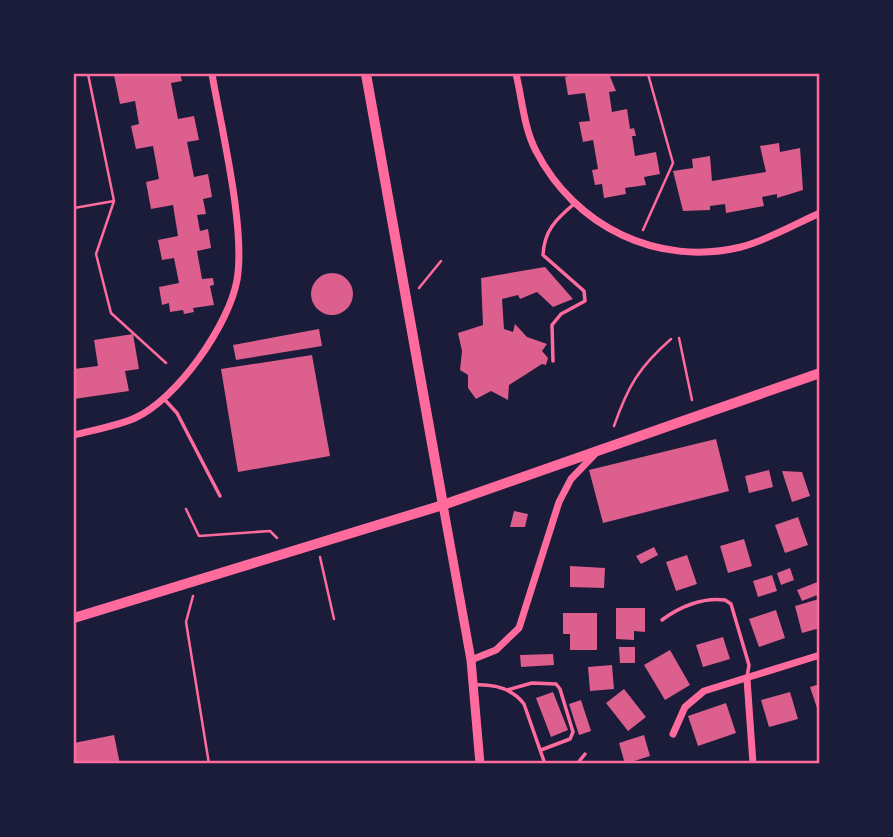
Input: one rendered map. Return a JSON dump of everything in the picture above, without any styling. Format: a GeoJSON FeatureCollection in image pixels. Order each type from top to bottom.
{"type":"FeatureCollection","features":[{"type":"Feature","properties":{"kind":"main road"},"geometry":{"type":"LineString","coordinates":[[366,74],[443,505]]}},
{"type":"Feature","properties":{"kind":"main road"},"geometry":{"type":"LineString","coordinates":[[74,618],[443,505],[820,373]]}},
{"type":"Feature","properties":{"kind":"street"},"geometry":{"type":"LineString","coordinates":[[74,435],[135,418],[165,400],[183,380],[217,328],[237,280],[237,233],[212,74]]}},
{"type":"Feature","properties":{"kind":"street"},"geometry":{"type":"LineString","coordinates":[[516,74],[534,147],[574,204],[606,227],[637,242],[667,251],[700,254],[744,246],[820,213]]}},
{"type":"Feature","properties":{"kind":"street"},"geometry":{"type":"LineString","coordinates":[[471,660],[496,650],[519,628],[559,502],[571,479],[595,454]]}},
{"type":"Feature","properties":{"kind":"street"},"geometry":{"type":"LineString","coordinates":[[443,505],[471,660],[480,764]]}},
{"type":"Feature","properties":{"kind":"street"},"geometry":{"type":"LineString","coordinates":[[673,734],[685,707],[704,691],[820,655]]}},
{"type":"Feature","properties":{"kind":"street"},"geometry":{"type":"LineString","coordinates":[[747,679],[753,764]]}},
{"type":"Feature","properties":{"kind":"lane"},"geometry":{"type":"LineString","coordinates":[[553,361],[552,325],[561,314],[585,301],[584,290],[543,255],[544,243],[552,222],[574,204]]}},
{"type":"Feature","properties":{"kind":"lane"},"geometry":{"type":"LineString","coordinates":[[165,400],[177,413],[220,496]]}},
{"type":"Feature","properties":{"kind":"lane"},"geometry":{"type":"LineString","coordinates":[[662,620],[675,610],[698,603],[725,600],[731,604],[749,665],[747,679]]}},
{"type":"Feature","properties":{"kind":"lane"},"geometry":{"type":"LineString","coordinates":[[507,690],[532,683],[556,684],[560,689],[573,732],[569,739],[541,750]]}},
{"type":"Feature","properties":{"kind":"lane"},"geometry":{"type":"LineString","coordinates":[[474,685],[490,685],[507,690],[524,705],[545,764]]}},
{"type":"Feature","properties":{"kind":"lane"},"geometry":{"type":"LineString","coordinates":[[577,764],[585,754]]}},
{"type":"Feature","properties":{"kind":"path"},"geometry":{"type":"LineString","coordinates":[[88,74],[114,201],[96,254],[111,313],[166,363]]}},
{"type":"Feature","properties":{"kind":"path"},"geometry":{"type":"LineString","coordinates":[[637,242],[673,163],[648,74]]}},
{"type":"Feature","properties":{"kind":"path"},"geometry":{"type":"LineString","coordinates":[[820,117],[820,130]]}},
{"type":"Feature","properties":{"kind":"path"},"geometry":{"type":"LineString","coordinates":[[74,208],[114,201]]}},
{"type":"Feature","properties":{"kind":"path"},"geometry":{"type":"LineString","coordinates":[[419,288],[441,261]]}},
{"type":"Feature","properties":{"kind":"path"},"geometry":{"type":"LineString","coordinates":[[679,338],[692,400]]}},
{"type":"Feature","properties":{"kind":"path"},"geometry":{"type":"LineString","coordinates":[[614,426],[627,388],[646,361],[671,339]]}},
{"type":"Feature","properties":{"kind":"path"},"geometry":{"type":"LineString","coordinates":[[186,509],[199,536],[258,530],[270,531],[277,538]]}},
{"type":"Feature","properties":{"kind":"path"},"geometry":{"type":"LineString","coordinates":[[320,557],[334,619]]}},
{"type":"Feature","properties":{"kind":"path"},"geometry":{"type":"LineString","coordinates":[[194,593],[186,622],[209,764]]}},
{"type":"Feature","properties":{"kind":"building"},"geometry":{"type":"Polygon","coordinates":[[[180,74],[182,81],[171,83],[178,119],[194,116],[199,140],[187,142],[194,177],[208,174],[212,197],[203,199],[206,214],[197,215],[200,231],[208,229],[211,248],[197,251],[202,279],[213,278],[214,285],[210,286],[214,305],[193,308],[194,312],[170,312],[169,303],[162,305],[159,287],[179,283],[174,258],[162,260],[158,240],[178,236],[173,205],[151,209],[146,182],[159,179],[153,146],[136,149],[131,126],[139,124],[135,101],[120,104],[114,75],[180,74]]]}},
{"type":"Feature","properties":{"kind":"building"},"geometry":{"type":"Polygon","coordinates":[[[576,74],[609,74],[616,91],[609,92],[612,112],[627,109],[630,129],[634,128],[636,136],[632,136],[635,156],[656,152],[660,174],[644,177],[646,185],[625,188],[626,194],[604,198],[602,184],[595,185],[592,170],[598,169],[593,140],[583,142],[579,122],[590,121],[585,93],[568,95],[565,77],[576,74]]]}},
{"type":"Feature","properties":{"kind":"building"},"geometry":{"type":"Polygon","coordinates":[[[779,143],[780,152],[800,148],[803,190],[777,198],[777,194],[762,197],[764,206],[726,213],[725,204],[710,206],[710,210],[683,211],[673,171],[693,168],[692,159],[710,156],[712,181],[766,172],[760,146],[779,143]]]}},
{"type":"Feature","properties":{"kind":"building"},"geometry":{"type":"Polygon","coordinates":[[[545,267],[573,299],[553,307],[537,292],[520,299],[518,295],[502,299],[504,329],[513,332],[515,324],[527,337],[547,344],[542,351],[548,358],[546,365],[542,364],[509,385],[508,400],[491,391],[476,399],[468,388],[468,375],[460,370],[462,351],[458,333],[483,325],[481,278],[545,267]]]}},
{"type":"Feature","properties":{"kind":"building"},"geometry":{"type":"Polygon","coordinates":[[[332,273],[347,279],[353,294],[347,309],[332,315],[317,309],[311,294],[317,279],[332,273]]]}},
{"type":"Feature","properties":{"kind":"building"},"geometry":{"type":"Polygon","coordinates":[[[319,329],[322,346],[236,360],[233,345],[319,329]]]}},
{"type":"Feature","properties":{"kind":"building"},"geometry":{"type":"Polygon","coordinates":[[[133,334],[139,369],[125,371],[129,391],[74,399],[74,369],[98,366],[94,340],[133,334]]]}},
{"type":"Feature","properties":{"kind":"building"},"geometry":{"type":"Polygon","coordinates":[[[312,355],[330,456],[238,472],[221,369],[312,355]]]}},
{"type":"Feature","properties":{"kind":"building"},"geometry":{"type":"Polygon","coordinates":[[[716,439],[729,491],[603,523],[589,470],[716,439]]]}},
{"type":"Feature","properties":{"kind":"building"},"geometry":{"type":"Polygon","coordinates":[[[769,470],[773,487],[749,493],[745,476],[769,470]]]}},
{"type":"Feature","properties":{"kind":"building"},"geometry":{"type":"Polygon","coordinates":[[[782,471],[802,472],[810,496],[792,502],[782,471]]]}},
{"type":"Feature","properties":{"kind":"building"},"geometry":{"type":"Polygon","coordinates":[[[514,511],[528,514],[525,527],[510,527],[514,511]]]}},
{"type":"Feature","properties":{"kind":"building"},"geometry":{"type":"Polygon","coordinates":[[[798,517],[808,545],[785,553],[775,525],[798,517]]]}},
{"type":"Feature","properties":{"kind":"building"},"geometry":{"type":"Polygon","coordinates":[[[744,539],[752,566],[728,573],[720,546],[744,539]]]}},
{"type":"Feature","properties":{"kind":"building"},"geometry":{"type":"Polygon","coordinates":[[[654,547],[658,555],[641,564],[636,556],[654,547]]]}},
{"type":"Feature","properties":{"kind":"building"},"geometry":{"type":"Polygon","coordinates":[[[687,555],[697,584],[676,591],[666,562],[687,555]]]}},
{"type":"Feature","properties":{"kind":"building"},"geometry":{"type":"Polygon","coordinates":[[[570,566],[605,568],[604,588],[570,587],[570,566]]]}},
{"type":"Feature","properties":{"kind":"building"},"geometry":{"type":"Polygon","coordinates":[[[790,568],[794,580],[781,585],[777,573],[790,568]]]}},
{"type":"Feature","properties":{"kind":"building"},"geometry":{"type":"Polygon","coordinates":[[[772,575],[777,591],[758,597],[753,581],[772,575]]]}},
{"type":"Feature","properties":{"kind":"building"},"geometry":{"type":"Polygon","coordinates":[[[820,581],[820,594],[802,601],[797,590],[820,581]]]}},
{"type":"Feature","properties":{"kind":"building"},"geometry":{"type":"Polygon","coordinates":[[[819,599],[820,628],[802,633],[795,606],[819,599]]]}},
{"type":"Feature","properties":{"kind":"building"},"geometry":{"type":"Polygon","coordinates":[[[616,608],[645,608],[645,632],[634,631],[634,640],[616,639],[616,608]]]}},
{"type":"Feature","properties":{"kind":"building"},"geometry":{"type":"Polygon","coordinates":[[[776,610],[785,638],[759,647],[749,619],[776,610]]]}},
{"type":"Feature","properties":{"kind":"building"},"geometry":{"type":"Polygon","coordinates":[[[563,613],[597,613],[597,650],[570,650],[570,634],[563,634],[563,613]]]}},
{"type":"Feature","properties":{"kind":"building"},"geometry":{"type":"Polygon","coordinates":[[[723,637],[730,659],[703,667],[696,645],[723,637]]]}},
{"type":"Feature","properties":{"kind":"building"},"geometry":{"type":"Polygon","coordinates":[[[619,647],[635,647],[635,663],[620,663],[619,647]]]}},
{"type":"Feature","properties":{"kind":"building"},"geometry":{"type":"Polygon","coordinates":[[[670,650],[690,685],[665,700],[644,665],[670,650]]]}},
{"type":"Feature","properties":{"kind":"building"},"geometry":{"type":"Polygon","coordinates":[[[553,654],[554,665],[521,667],[520,655],[553,654]]]}},
{"type":"Feature","properties":{"kind":"building"},"geometry":{"type":"Polygon","coordinates":[[[612,665],[614,689],[590,691],[588,667],[612,665]]]}},
{"type":"Feature","properties":{"kind":"building"},"geometry":{"type":"Polygon","coordinates":[[[820,684],[820,707],[817,708],[810,687],[820,684]]]}},
{"type":"Feature","properties":{"kind":"building"},"geometry":{"type":"Polygon","coordinates":[[[624,689],[646,717],[628,731],[606,703],[624,689]]]}},
{"type":"Feature","properties":{"kind":"building"},"geometry":{"type":"Polygon","coordinates":[[[553,692],[568,730],[551,737],[536,698],[553,692]]]}},
{"type":"Feature","properties":{"kind":"building"},"geometry":{"type":"Polygon","coordinates":[[[790,692],[798,719],[769,727],[761,700],[790,692]]]}},
{"type":"Feature","properties":{"kind":"building"},"geometry":{"type":"Polygon","coordinates":[[[581,700],[591,731],[579,735],[569,704],[581,700]]]}},
{"type":"Feature","properties":{"kind":"building"},"geometry":{"type":"Polygon","coordinates":[[[726,703],[736,733],[698,746],[688,716],[726,703]]]}},
{"type":"Feature","properties":{"kind":"building"},"geometry":{"type":"Polygon","coordinates":[[[114,735],[120,764],[74,764],[74,743],[114,735]]]}},
{"type":"Feature","properties":{"kind":"building"},"geometry":{"type":"Polygon","coordinates":[[[644,735],[650,756],[625,764],[619,743],[644,735]]]}}]}
